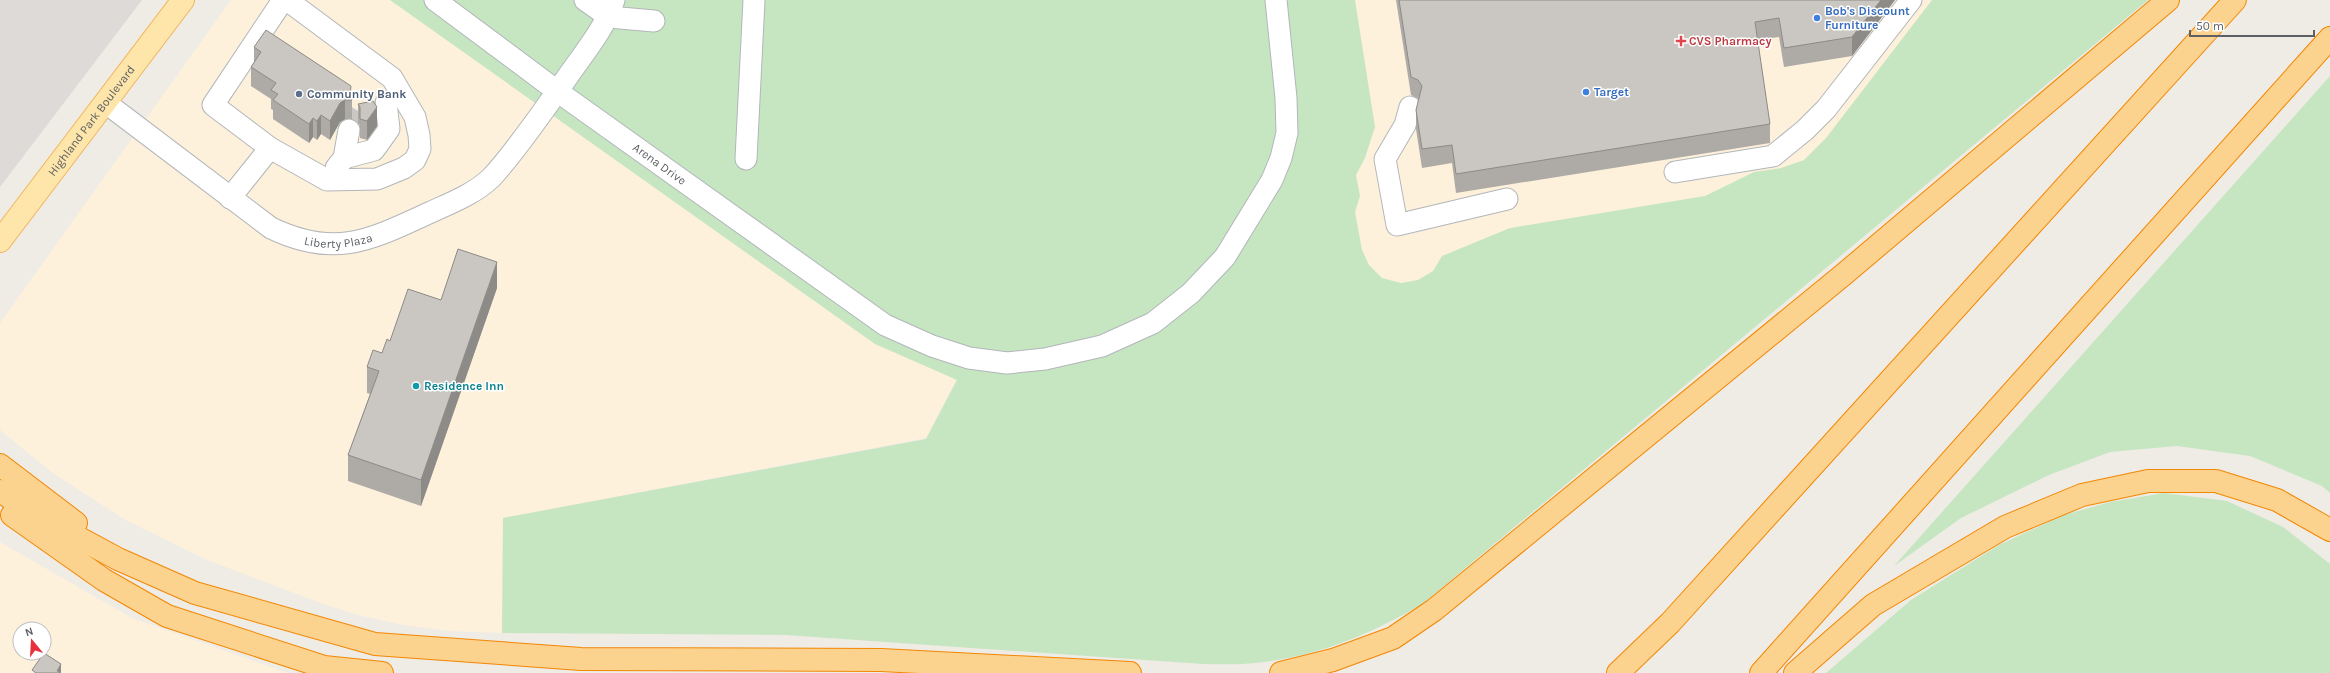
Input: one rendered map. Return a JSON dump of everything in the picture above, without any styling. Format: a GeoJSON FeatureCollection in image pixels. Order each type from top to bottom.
{"type":"FeatureCollection","features":[{"type":"Feature","properties":{"kind":"highway"},"geometry":{"type":"LineString","coordinates":[[1281,673],[1333,660],[1393,638],[1434,610],[1844,275],[2168,0]]}},
{"type":"Feature","properties":{"kind":"highway"},"geometry":{"type":"LineString","coordinates":[[1618,673],[1670,623],[2235,0]]}},
{"type":"Feature","properties":{"kind":"highway"},"geometry":{"type":"LineString","coordinates":[[1761,673],[2330,38]]}},
{"type":"Feature","properties":{"kind":"highway"},"geometry":{"type":"LineString","coordinates":[[0,465],[94,536],[118,559]]}},
{"type":"Feature","properties":{"kind":"highway"},"geometry":{"type":"LineString","coordinates":[[1794,673],[1873,605],[2006,526],[2082,495],[2148,481],[2216,481],[2278,500],[2330,530]]}},
{"type":"Feature","properties":{"kind":"highway"},"geometry":{"type":"LineString","coordinates":[[0,491],[33,513],[118,559],[195,593],[375,644],[581,659],[881,660],[1130,673]]}},
{"type":"Feature","properties":{"kind":"highway"},"geometry":{"type":"LineString","coordinates":[[0,507],[104,580]]}},
{"type":"Feature","properties":{"kind":"highway"},"geometry":{"type":"LineString","coordinates":[[0,522],[61,558],[104,580],[167,616],[324,667],[382,673]]}},
{"type":"Feature","properties":{"kind":"highway"},"geometry":{"type":"LineString","coordinates":[[616,659],[813,667],[881,673]]}},
{"type":"Feature","properties":{"kind":"main road","name":"Highland Park Boulevard"},"geometry":{"type":"LineString","coordinates":[[0,241],[183,0]]}},
{"type":"Feature","properties":{"kind":"lane"},"geometry":{"type":"LineString","coordinates":[[283,0],[213,105],[270,148],[328,180],[377,179],[404,168],[415,160],[420,149],[415,117],[392,78],[287,0]]}},
{"type":"Feature","properties":{"kind":"lane","name":"Arena Drive"},"geometry":{"type":"LineString","coordinates":[[435,0],[557,91],[885,325],[932,346],[969,358],[1006,363],[1045,359],[1102,346],[1153,323],[1191,293],[1225,258],[1272,180],[1281,158],[1287,133],[1287,105],[1276,0]]}},
{"type":"Feature","properties":{"kind":"lane"},"geometry":{"type":"LineString","coordinates":[[586,0],[654,21]]}},
{"type":"Feature","properties":{"kind":"lane"},"geometry":{"type":"LineString","coordinates":[[746,159],[754,0]]}},
{"type":"Feature","properties":{"kind":"lane"},"geometry":{"type":"LineString","coordinates":[[1675,172],[1773,156],[1826,109],[1911,0]]}},
{"type":"Feature","properties":{"kind":"lane","name":"Liberty Plaza"},"geometry":{"type":"LineString","coordinates":[[106,103],[271,228],[293,239],[318,244],[345,244],[374,238],[478,188],[504,162],[557,91],[612,9]]}},
{"type":"Feature","properties":{"kind":"lane"},"geometry":{"type":"LineString","coordinates":[[344,158],[374,150],[389,129],[377,106],[397,85]]}},
{"type":"Feature","properties":{"kind":"lane"},"geometry":{"type":"LineString","coordinates":[[1410,107],[1405,125],[1384,159],[1397,225],[1507,199]]}},
{"type":"Feature","properties":{"kind":"lane"},"geometry":{"type":"LineString","coordinates":[[328,180],[344,158],[349,130]]}},
{"type":"Feature","properties":{"kind":"lane"},"geometry":{"type":"LineString","coordinates":[[230,198],[270,148]]}},
{"type":"Feature","properties":{"kind":"shaded area"},"geometry":{"type":"Polygon","coordinates":[[[0,0],[142,0],[0,187],[0,0]]]}},
{"type":"Feature","properties":{"kind":"shaded area"},"geometry":{"type":"Polygon","coordinates":[[[231,0],[390,0],[875,344],[962,369],[926,438],[503,518],[502,633],[448,631],[404,625],[362,616],[326,605],[205,559],[124,519],[54,474],[0,430],[0,323],[231,0]]]}},
{"type":"Feature","properties":{"kind":"shaded area"},"geometry":{"type":"Polygon","coordinates":[[[1320,0],[1967,0],[1802,205],[1364,301],[1320,0]]]}},
{"type":"Feature","properties":{"kind":"shaded area"},"geometry":{"type":"Polygon","coordinates":[[[0,542],[132,618],[288,673],[0,673],[0,542]]]}},
{"type":"Feature","properties":{"kind":"green space"},"geometry":{"type":"Polygon","coordinates":[[[390,0],[1355,0],[1375,127],[1365,158],[1356,175],[1360,196],[1355,212],[1362,250],[1369,265],[1382,278],[1401,283],[1418,280],[1433,271],[1442,256],[1510,228],[1705,196],[1754,172],[1781,168],[1804,160],[1826,138],[1932,0],[2148,0],[1421,605],[1361,635],[1321,650],[1278,660],[1249,664],[1203,664],[786,635],[502,633],[503,518],[926,439],[957,380],[875,344],[390,0]]]}},
{"type":"Feature","properties":{"kind":"green space"},"geometry":{"type":"Polygon","coordinates":[[[2330,76],[2330,493],[2322,486],[2250,456],[2177,446],[2110,452],[2049,475],[1961,518],[1894,566],[2330,76]]]}},
{"type":"Feature","properties":{"kind":"green space"},"geometry":{"type":"Polygon","coordinates":[[[2164,493],[2227,501],[2283,527],[2330,564],[2330,673],[1826,673],[1911,600],[1999,545],[2064,515],[2110,502],[2164,493]]]}},
{"type":"Feature","properties":{"kind":"building","name":"Target"},"geometry":{"type":"Polygon","coordinates":[[[1399,0],[1881,0],[1852,37],[1784,48],[1779,18],[1755,22],[1770,124],[1456,174],[1452,145],[1422,149],[1416,110],[1422,86],[1418,80],[1411,77],[1399,0]]]}},
{"type":"Feature","properties":{"kind":"building"},"geometry":{"type":"Polygon","coordinates":[[[266,30],[351,86],[350,95],[352,100],[345,100],[340,103],[330,121],[321,115],[317,121],[313,118],[309,124],[273,100],[278,94],[271,90],[276,83],[251,67],[261,52],[254,47],[266,30]]]}},
{"type":"Feature","properties":{"kind":"building"},"geometry":{"type":"Polygon","coordinates":[[[373,101],[377,107],[367,121],[360,119],[360,107],[358,104],[373,101]]]}},
{"type":"Feature","properties":{"kind":"building","name":"Residence Inn"},"geometry":{"type":"Polygon","coordinates":[[[458,249],[497,262],[421,480],[348,455],[379,371],[367,367],[373,350],[382,353],[387,339],[390,341],[408,289],[441,300],[458,249]]]}},
{"type":"Feature","properties":{"kind":"building"},"geometry":{"type":"Polygon","coordinates":[[[52,658],[61,664],[57,671],[61,673],[36,673],[32,670],[38,661],[52,661],[52,658]]]}},
{"type":"Feature","properties":{"kind":"tunnel"},"geometry":{"type":"LineString","coordinates":[[349,130],[361,111]]}},
{"type":"Feature","properties":{"kind":"place","name":"Bob's Discount Furniture"},"geometry":{"type":"Point","coordinates":[1817,18]}},
{"type":"Feature","properties":{"kind":"place","name":"CVS Pharmacy"},"geometry":{"type":"Point","coordinates":[1681,41]}},
{"type":"Feature","properties":{"kind":"place","name":"Target"},"geometry":{"type":"Point","coordinates":[1586,92]}},
{"type":"Feature","properties":{"kind":"place","name":"Community Bank"},"geometry":{"type":"Point","coordinates":[299,94]}},
{"type":"Feature","properties":{"kind":"place","name":"Residence Inn"},"geometry":{"type":"Point","coordinates":[416,386]}}]}
